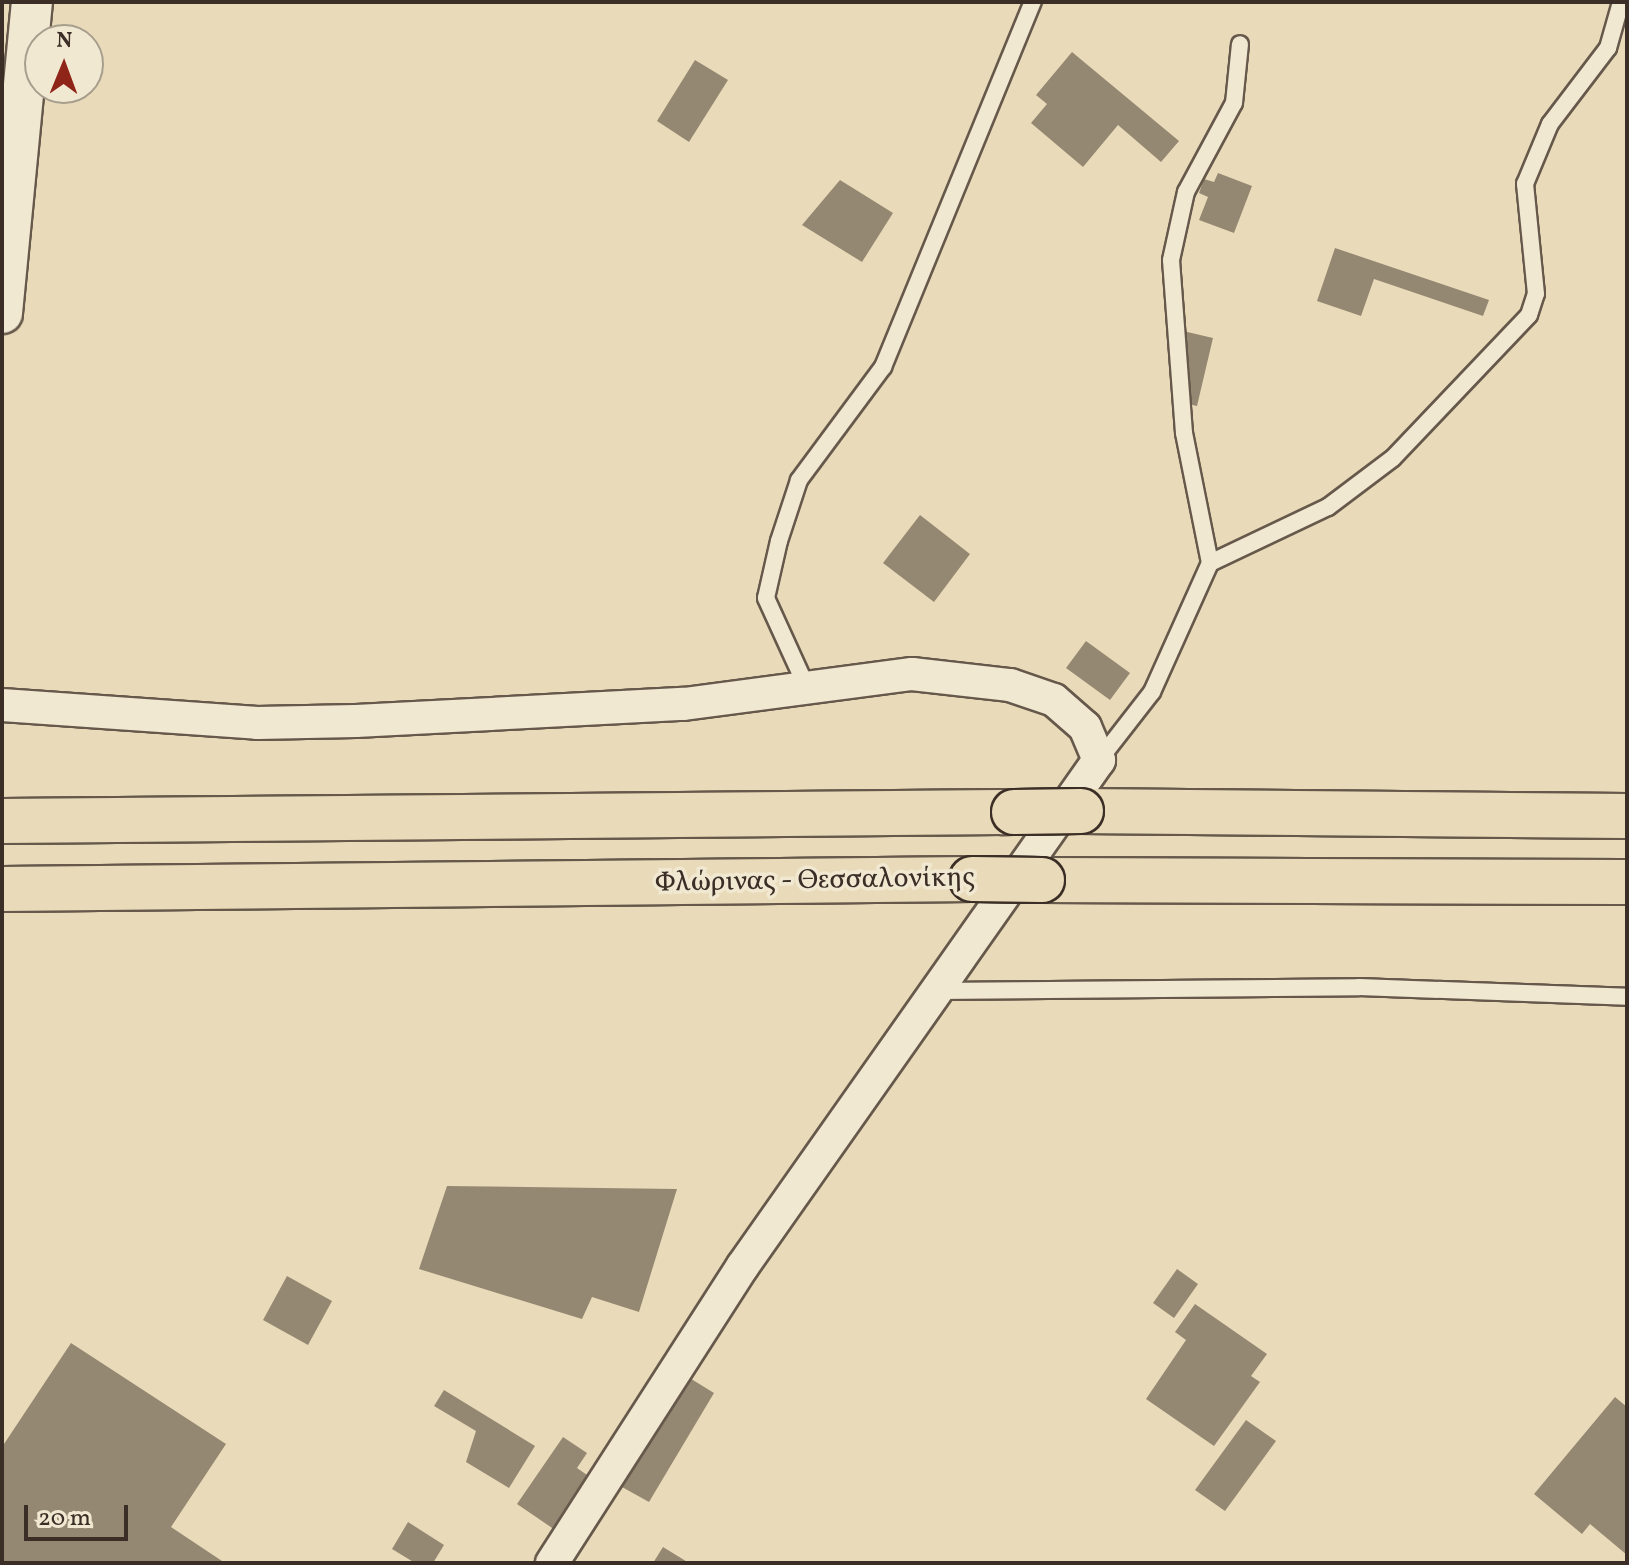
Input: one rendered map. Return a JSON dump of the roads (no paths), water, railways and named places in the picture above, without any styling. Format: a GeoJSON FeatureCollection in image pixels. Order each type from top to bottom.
{"type":"FeatureCollection","features":[{"type":"Feature","properties":{"kind":"main road"},"geometry":{"type":"LineString","coordinates":[[2,821],[1081,811],[1627,816]]}},
{"type":"Feature","properties":{"kind":"main road","name":"Φλώρινας - Θεσσαλονίκης"},"geometry":{"type":"LineString","coordinates":[[2,889],[972,879],[1627,882]]}},
{"type":"Feature","properties":{"kind":"street"},"geometry":{"type":"LineString","coordinates":[[2,313],[32,2]]}},
{"type":"Feature","properties":{"kind":"street"},"geometry":{"type":"LineString","coordinates":[[2,705],[257,723],[356,721],[684,704],[912,674],[1010,685],[1054,700],[1085,727],[1099,760],[742,1267],[552,1563]]}},
{"type":"Feature","properties":{"kind":"lane"},"geometry":{"type":"LineString","coordinates":[[807,688],[766,598],[779,541],[799,480],[883,367],[1033,2]]}},
{"type":"Feature","properties":{"kind":"lane"},"geometry":{"type":"LineString","coordinates":[[1210,563],[1328,507],[1393,458],[1529,315],[1536,294],[1525,184],[1550,124],[1608,48],[1621,2]]}},
{"type":"Feature","properties":{"kind":"lane"},"geometry":{"type":"LineString","coordinates":[[1099,760],[1152,692],[1210,563],[1184,433],[1171,260],[1186,192],[1234,103],[1240,44]]}},
{"type":"Feature","properties":{"kind":"lane"},"geometry":{"type":"LineString","coordinates":[[934,991],[1359,987],[1627,997]]}}]}
